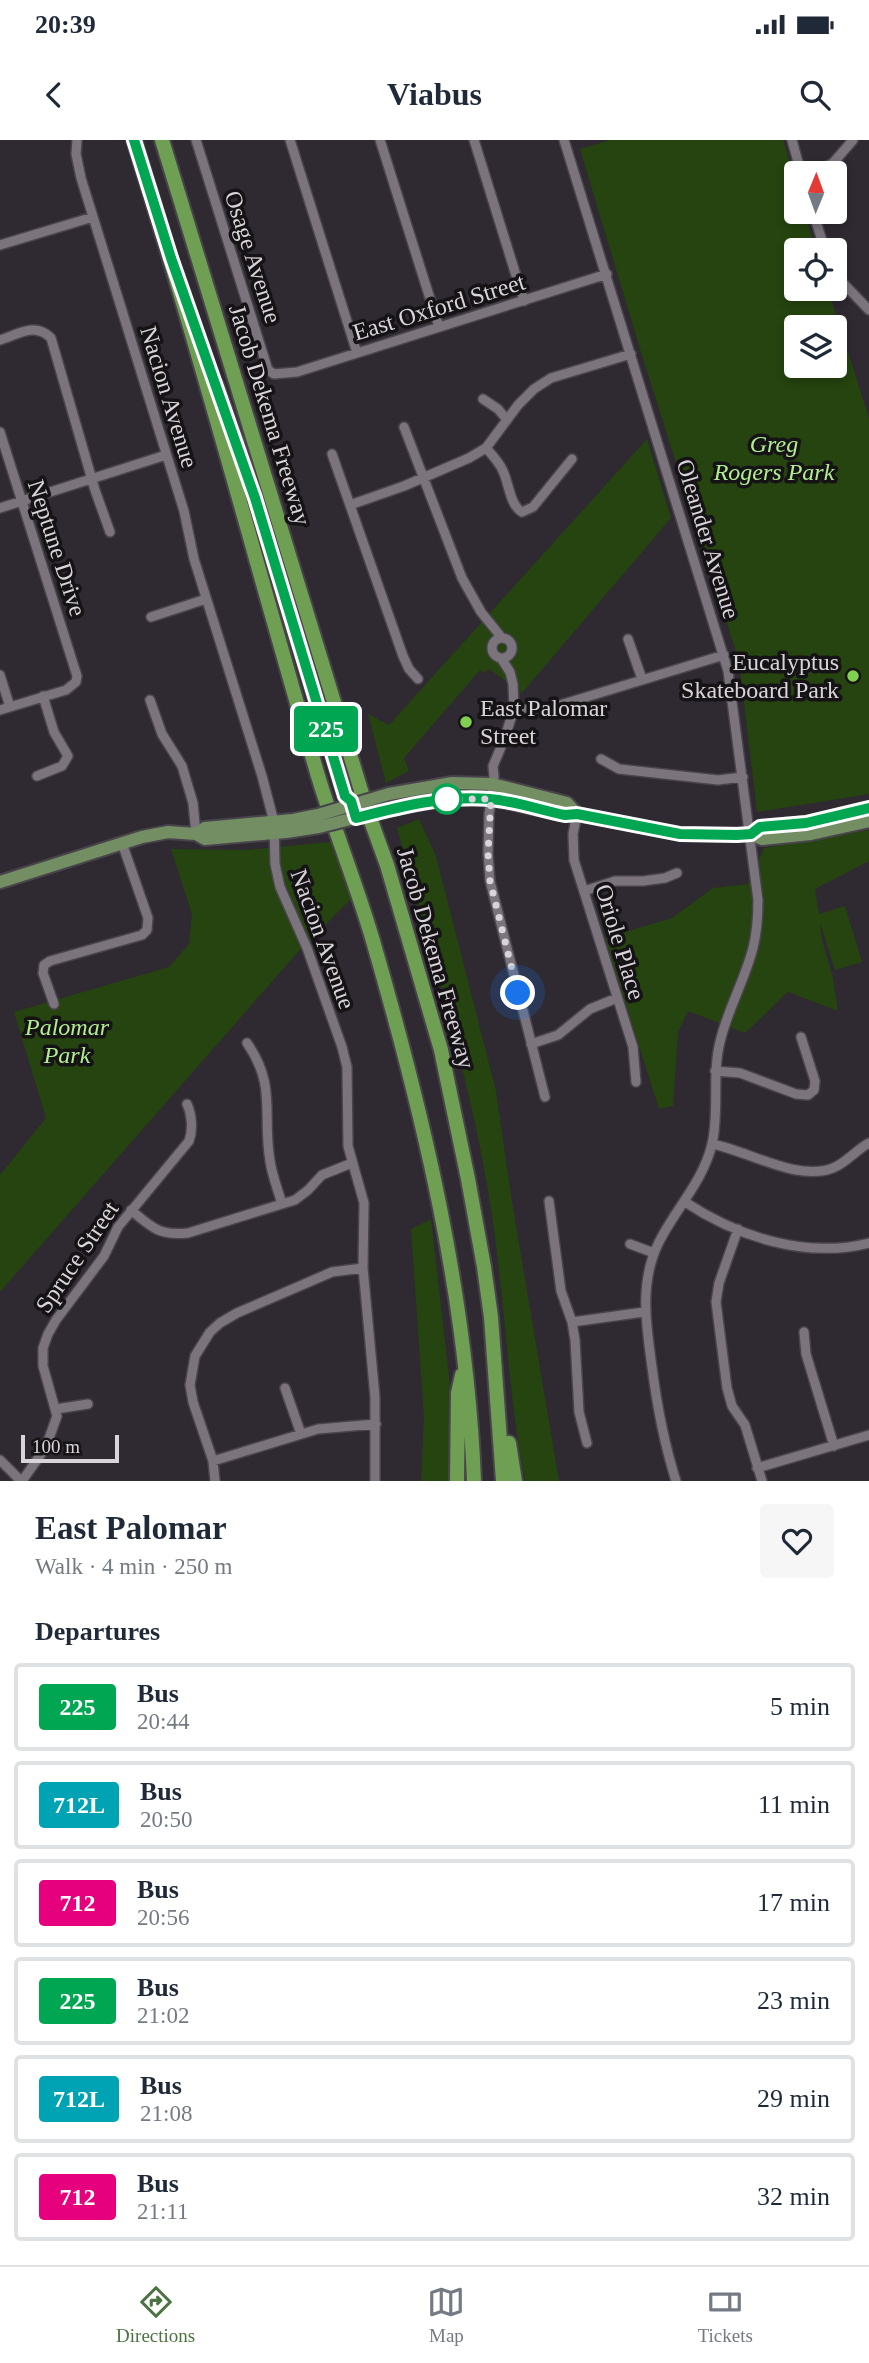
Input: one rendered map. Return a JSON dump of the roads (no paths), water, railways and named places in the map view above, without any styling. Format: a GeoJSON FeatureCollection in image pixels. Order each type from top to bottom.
{"type":"FeatureCollection","features":[{"type":"Feature","properties":{"kind":"highway","name":"Jacob Dekema Freeway"},"geometry":{"type":"LineString","coordinates":[[134,140],[171,258],[329,813],[372,937],[405,1056],[451,1261],[466,1364],[474,1481]]}},
{"type":"Feature","properties":{"kind":"highway","name":"Jacob Dekema Freeway"},"geometry":{"type":"LineString","coordinates":[[162,140],[367,810],[387,865],[441,1050],[480,1242],[491,1317],[503,1481]]}},
{"type":"Feature","properties":{"kind":"highway"},"geometry":{"type":"LineString","coordinates":[[162,140],[325,711]]}},
{"type":"Feature","properties":{"kind":"highway"},"geometry":{"type":"LineString","coordinates":[[171,258],[354,793],[353,808]]}},
{"type":"Feature","properties":{"kind":"highway"},"geometry":{"type":"LineString","coordinates":[[491,1317],[515,1481]]}},
{"type":"Feature","properties":{"kind":"highway"},"geometry":{"type":"LineString","coordinates":[[457,1481],[458,1393],[466,1364]]}},
{"type":"Feature","properties":{"kind":"main road"},"geometry":{"type":"LineString","coordinates":[[0,882],[122,843],[168,832],[196,834],[205,839],[319,821],[390,794],[452,783],[492,785],[567,803],[577,814]]}},
{"type":"Feature","properties":{"kind":"main road"},"geometry":{"type":"LineString","coordinates":[[353,808],[390,809],[447,799],[491,799],[565,815],[577,814],[680,834],[751,834],[762,838],[811,834],[869,821]]}},
{"type":"Feature","properties":{"kind":"main road"},"geometry":{"type":"LineString","coordinates":[[751,834],[760,827],[806,823],[869,808]]}},
{"type":"Feature","properties":{"kind":"street","name":"Nacion Avenue"},"geometry":{"type":"LineString","coordinates":[[77,140],[78,168],[184,512],[188,537],[206,599],[262,776],[274,827],[275,864],[280,887],[307,948],[347,1067],[347,1134],[364,1203],[363,1268],[376,1424],[374,1481]]}},
{"type":"Feature","properties":{"kind":"street","name":"Osage Avenue"},"geometry":{"type":"LineString","coordinates":[[196,140],[268,370],[274,374],[283,374]]}},
{"type":"Feature","properties":{"kind":"street"},"geometry":{"type":"LineString","coordinates":[[290,140],[357,353]]}},
{"type":"Feature","properties":{"kind":"street"},"geometry":{"type":"LineString","coordinates":[[380,140],[439,327]]}},
{"type":"Feature","properties":{"kind":"street"},"geometry":{"type":"LineString","coordinates":[[474,140],[524,301]]}},
{"type":"Feature","properties":{"kind":"street","name":"Oleander Avenue"},"geometry":{"type":"LineString","coordinates":[[564,140],[724,655],[751,834],[758,901],[753,948],[720,1038],[715,1071],[712,1144],[696,1185],[671,1219],[654,1252],[646,1287],[644,1312],[661,1428],[676,1481]]}},
{"type":"Feature","properties":{"kind":"street"},"geometry":{"type":"LineString","coordinates":[[792,140],[798,161]]}},
{"type":"Feature","properties":{"kind":"street"},"geometry":{"type":"LineString","coordinates":[[836,161],[853,140]]}},
{"type":"Feature","properties":{"kind":"street"},"geometry":{"type":"LineString","coordinates":[[0,245],[93,216]]}},
{"type":"Feature","properties":{"kind":"street","name":"East Oxford Street"},"geometry":{"type":"LineString","coordinates":[[283,374],[607,274]]}},
{"type":"Feature","properties":{"kind":"street"},"geometry":{"type":"LineString","coordinates":[[847,287],[869,310]]}},
{"type":"Feature","properties":{"kind":"street"},"geometry":{"type":"LineString","coordinates":[[0,340],[32,328],[43,330],[51,338],[110,533]]}},
{"type":"Feature","properties":{"kind":"street"},"geometry":{"type":"LineString","coordinates":[[350,505],[423,478],[486,448],[518,405],[534,389],[551,378],[631,354]]}},
{"type":"Feature","properties":{"kind":"street"},"geometry":{"type":"LineString","coordinates":[[484,399],[507,420]]}},
{"type":"Feature","properties":{"kind":"street"},"geometry":{"type":"LineString","coordinates":[[404,427],[462,578],[498,641],[494,654],[506,655]]}},
{"type":"Feature","properties":{"kind":"street","name":"Neptune Drive"},"geometry":{"type":"LineString","coordinates":[[0,432],[77,676],[72,687],[43,696]]}},
{"type":"Feature","properties":{"kind":"street"},"geometry":{"type":"LineString","coordinates":[[486,448],[503,472],[516,508],[523,512],[533,507],[572,459]]}},
{"type":"Feature","properties":{"kind":"street"},"geometry":{"type":"LineString","coordinates":[[332,454],[403,656],[418,680]]}},
{"type":"Feature","properties":{"kind":"street"},"geometry":{"type":"LineString","coordinates":[[0,508],[166,455]]}},
{"type":"Feature","properties":{"kind":"street"},"geometry":{"type":"LineString","coordinates":[[150,617],[206,599]]}},
{"type":"Feature","properties":{"kind":"street"},"geometry":{"type":"LineString","coordinates":[[628,639],[642,679]]}},
{"type":"Feature","properties":{"kind":"street"},"geometry":{"type":"LineString","coordinates":[[498,641],[510,643],[506,655],[514,709],[493,766],[488,853],[490,881],[545,1097]]}},
{"type":"Feature","properties":{"kind":"street"},"geometry":{"type":"LineString","coordinates":[[514,709],[547,709],[724,655]]}},
{"type":"Feature","properties":{"kind":"street"},"geometry":{"type":"LineString","coordinates":[[0,675],[5,708],[43,696],[54,732],[68,756],[62,766],[37,776]]}},
{"type":"Feature","properties":{"kind":"street"},"geometry":{"type":"LineString","coordinates":[[150,700],[163,735],[181,766],[193,803],[196,834]]}},
{"type":"Feature","properties":{"kind":"street"},"geometry":{"type":"LineString","coordinates":[[601,759],[619,769],[718,780],[743,777]]}},
{"type":"Feature","properties":{"kind":"street","name":"Oriole Place"},"geometry":{"type":"LineString","coordinates":[[577,814],[574,860],[633,1046],[636,1082]]}},
{"type":"Feature","properties":{"kind":"street"},"geometry":{"type":"LineString","coordinates":[[54,1004],[43,973],[44,965],[142,935],[147,930],[148,918],[122,843]]}},
{"type":"Feature","properties":{"kind":"street"},"geometry":{"type":"LineString","coordinates":[[584,891],[615,881],[643,881],[665,878],[677,873]]}},
{"type":"Feature","properties":{"kind":"street"},"geometry":{"type":"LineString","coordinates":[[530,1044],[558,1035],[590,1009],[617,998]]}},
{"type":"Feature","properties":{"kind":"street"},"geometry":{"type":"LineString","coordinates":[[715,1071],[740,1073],[796,1094],[808,1095],[814,1090],[815,1081],[801,1037]]}},
{"type":"Feature","properties":{"kind":"street"},"geometry":{"type":"LineString","coordinates":[[247,1043],[260,1065],[266,1083],[270,1160],[282,1204]]}},
{"type":"Feature","properties":{"kind":"street","name":"Spruce Street"},"geometry":{"type":"LineString","coordinates":[[56,1409],[43,1366],[43,1348],[48,1334],[104,1256],[118,1227],[188,1141],[191,1134],[187,1104]]}},
{"type":"Feature","properties":{"kind":"street"},"geometry":{"type":"LineString","coordinates":[[712,1144],[810,1172],[837,1166],[869,1143]]}},
{"type":"Feature","properties":{"kind":"street"},"geometry":{"type":"LineString","coordinates":[[131,1210],[151,1228],[175,1234],[188,1233],[295,1200],[322,1175],[352,1163]]}},
{"type":"Feature","properties":{"kind":"street"},"geometry":{"type":"LineString","coordinates":[[549,1201],[561,1291],[572,1322],[579,1412],[587,1443]]}},
{"type":"Feature","properties":{"kind":"street"},"geometry":{"type":"LineString","coordinates":[[685,1202],[710,1218],[780,1243],[811,1249],[845,1248],[869,1243]]}},
{"type":"Feature","properties":{"kind":"street"},"geometry":{"type":"LineString","coordinates":[[738,1229],[719,1283],[716,1302],[727,1388],[732,1406],[745,1425],[762,1481]]}},
{"type":"Feature","properties":{"kind":"street"},"geometry":{"type":"LineString","coordinates":[[630,1244],[654,1252]]}},
{"type":"Feature","properties":{"kind":"street"},"geometry":{"type":"LineString","coordinates":[[215,1481],[213,1461],[190,1387],[195,1357],[210,1332],[237,1313],[332,1272],[363,1268]]}},
{"type":"Feature","properties":{"kind":"street"},"geometry":{"type":"LineString","coordinates":[[572,1322],[644,1312]]}},
{"type":"Feature","properties":{"kind":"street"},"geometry":{"type":"LineString","coordinates":[[804,1332],[806,1354],[834,1447]]}},
{"type":"Feature","properties":{"kind":"street"},"geometry":{"type":"LineString","coordinates":[[285,1388],[301,1434]]}},
{"type":"Feature","properties":{"kind":"street"},"geometry":{"type":"LineString","coordinates":[[0,1460],[21,1481],[46,1447],[57,1416],[56,1409],[88,1404]]}},
{"type":"Feature","properties":{"kind":"street"},"geometry":{"type":"LineString","coordinates":[[213,1461],[301,1434],[337,1427],[376,1424]]}},
{"type":"Feature","properties":{"kind":"street"},"geometry":{"type":"LineString","coordinates":[[757,1468],[869,1435]]}},
{"type":"Feature","properties":{"kind":"place","name":"Eucalyptus Skateboard Park"},"geometry":{"type":"Point","coordinates":[853,676]}},
{"type":"Feature","properties":{"kind":"place","name":"East Palomar Street"},"geometry":{"type":"Point","coordinates":[466,722]}},
{"type":"Feature","properties":{"kind":"park label","name":"Greg Rogers Park"},"geometry":{"type":"Point","coordinates":[774,458]}},
{"type":"Feature","properties":{"kind":"park label","name":"Palomar Park"},"geometry":{"type":"Point","coordinates":[67,1041]}}]}
